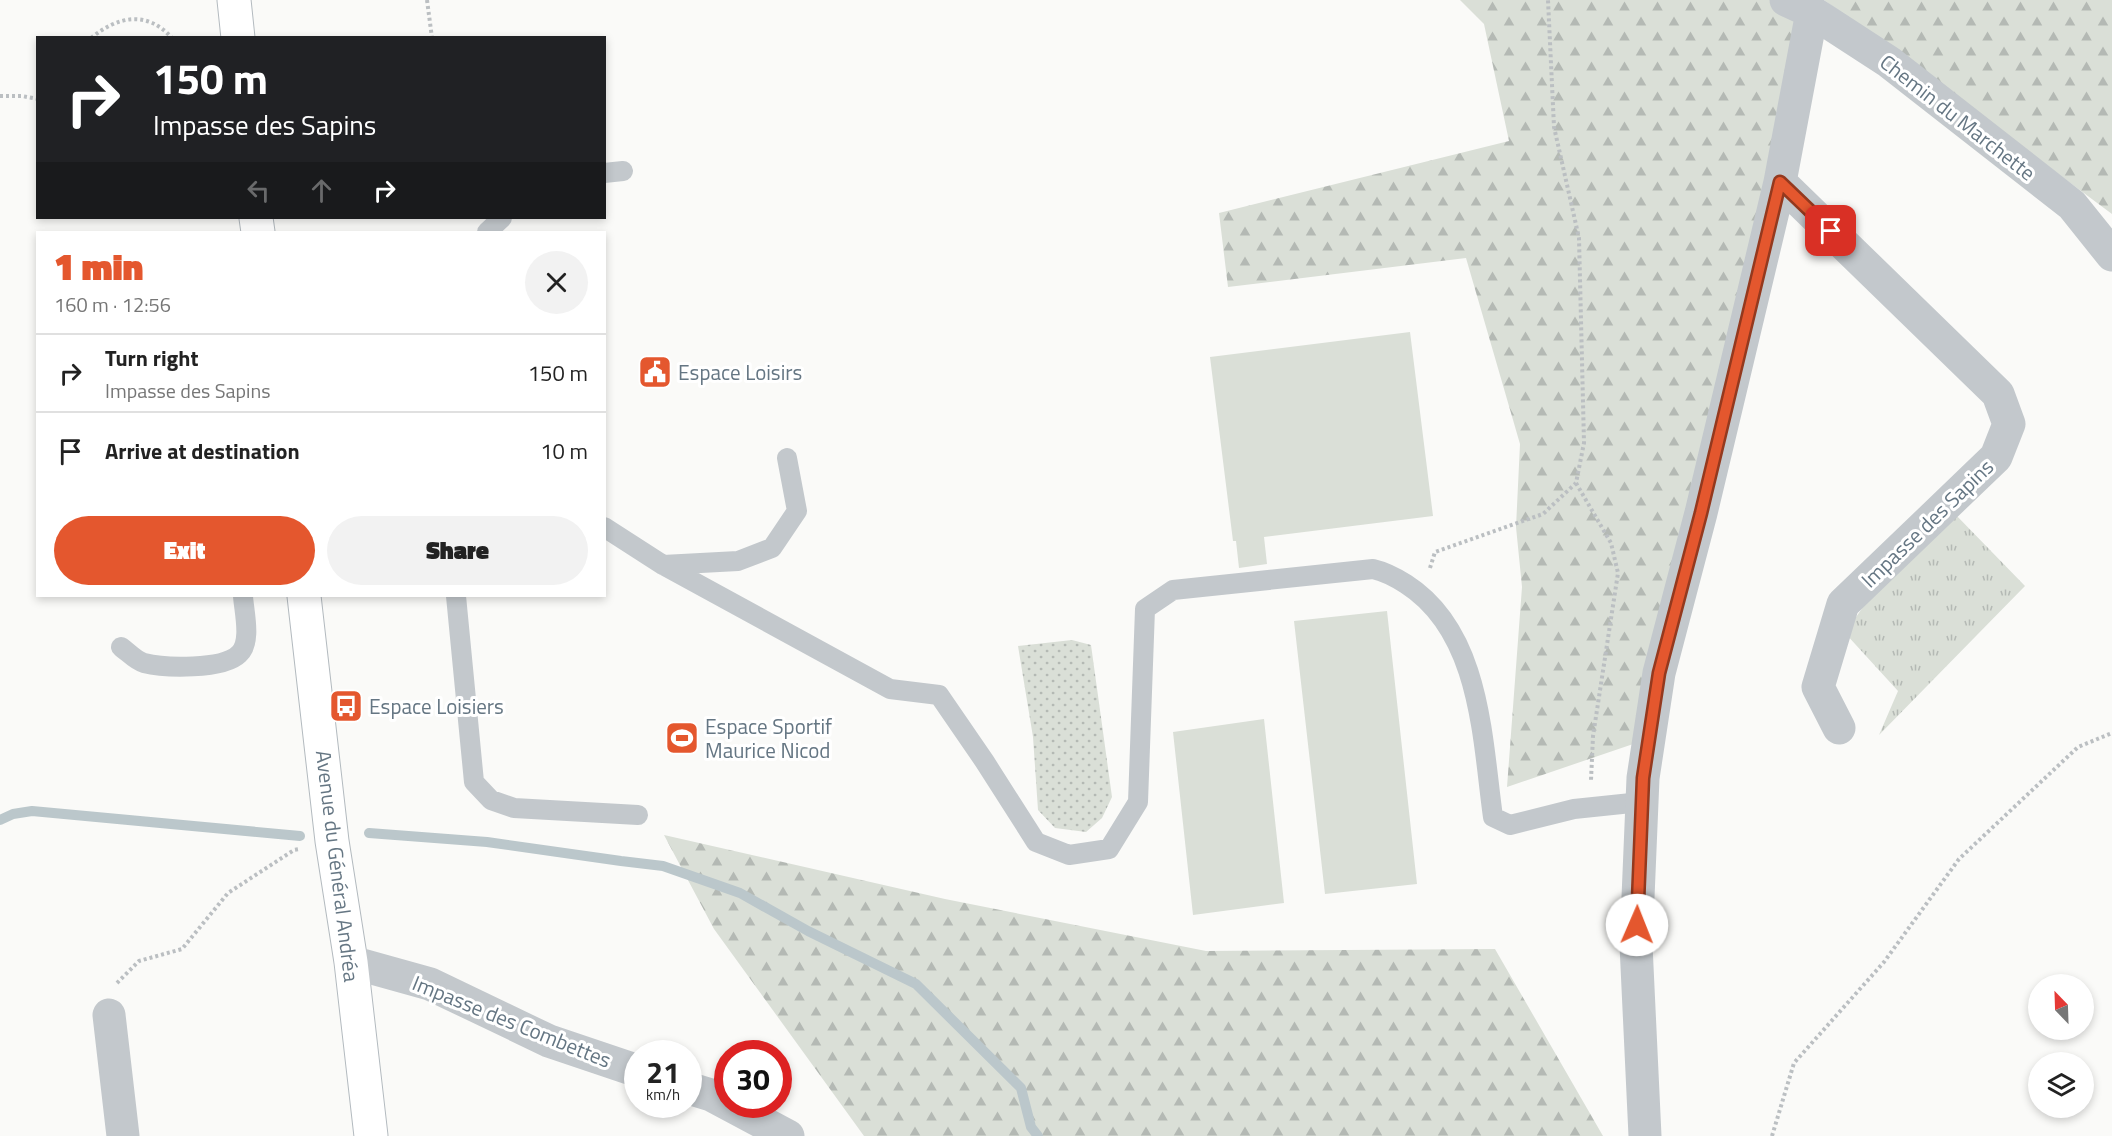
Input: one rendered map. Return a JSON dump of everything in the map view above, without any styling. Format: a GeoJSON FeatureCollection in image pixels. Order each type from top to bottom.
{"type":"FeatureCollection","features":[{"type":"Feature","properties":{"kind":"main road"},"geometry":{"type":"LineString","coordinates":[[234,0],[238,36]]}},
{"type":"Feature","properties":{"kind":"main road","name":"Avenue du Général Andréa"},"geometry":{"type":"LineString","coordinates":[[304,597],[332,841],[351,962],[370,1136]]}},
{"type":"Feature","properties":{"kind":"street"},"geometry":{"type":"LineString","coordinates":[[1645,1136],[1636,945],[1643,778],[1659,673],[1701,513],[1780,182],[1799,6]]}},
{"type":"Feature","properties":{"kind":"street","name":"Chemin du Marchette"},"geometry":{"type":"LineString","coordinates":[[1799,6],[1889,62],[2072,205],[2112,255]]}},
{"type":"Feature","properties":{"kind":"street","name":"Impasse des Sapins"},"geometry":{"type":"LineString","coordinates":[[1780,182],[1998,394],[2009,424],[1996,457],[1843,604],[1818,687],[1839,728]]}},
{"type":"Feature","properties":{"kind":"street","name":"Impasse des Combettes"},"geometry":{"type":"LineString","coordinates":[[351,962],[430,984],[549,1041],[624,1066]]}},
{"type":"Feature","properties":{"kind":"street"},"geometry":{"type":"LineString","coordinates":[[109,1015],[123,1136]]}},
{"type":"Feature","properties":{"kind":"street"},"geometry":{"type":"LineString","coordinates":[[702,1092],[788,1136]]}},
{"type":"Feature","properties":{"kind":"lane"},"geometry":{"type":"LineString","coordinates":[[488,231],[501,219]]}},
{"type":"Feature","properties":{"kind":"lane"},"geometry":{"type":"LineString","coordinates":[[663,565],[738,561],[772,548],[797,512],[787,458]]}},
{"type":"Feature","properties":{"kind":"lane"},"geometry":{"type":"LineString","coordinates":[[606,528],[663,565],[890,689],[939,695],[1036,842],[1069,855],[1109,849],[1138,802],[1145,609],[1173,590],[1373,569],[1386,572],[1423,595],[1448,627],[1463,654],[1480,722],[1493,817],[1510,825],[1574,809],[1641,802]]}},
{"type":"Feature","properties":{"kind":"lane"},"geometry":{"type":"LineString","coordinates":[[121,647],[142,662],[181,667],[224,662],[240,654],[246,641],[243,597]]}},
{"type":"Feature","properties":{"kind":"lane"},"geometry":{"type":"LineString","coordinates":[[456,597],[474,782],[491,800],[514,808],[638,815]]}},
{"type":"Feature","properties":{"kind":"path"},"geometry":{"type":"LineString","coordinates":[[427,0],[432,36]]}},
{"type":"Feature","properties":{"kind":"path"},"geometry":{"type":"LineString","coordinates":[[1423,595],[1435,552],[1543,514],[1576,483],[1584,443],[1579,238],[1554,127],[1548,0]]}},
{"type":"Feature","properties":{"kind":"path"},"geometry":{"type":"LineString","coordinates":[[94,36],[111,24],[134,18],[162,26],[170,36]]}},
{"type":"Feature","properties":{"kind":"path"},"geometry":{"type":"LineString","coordinates":[[0,96],[36,99]]}},
{"type":"Feature","properties":{"kind":"path"},"geometry":{"type":"LineString","coordinates":[[1576,483],[1611,543],[1618,573],[1593,736],[1590,807]]}},
{"type":"Feature","properties":{"kind":"path"},"geometry":{"type":"LineString","coordinates":[[1772,1136],[1794,1063],[1884,962],[1959,859],[2078,747],[2112,733]]}},
{"type":"Feature","properties":{"kind":"path"},"geometry":{"type":"LineString","coordinates":[[109,1015],[118,980],[139,961],[182,949],[228,893],[294,850],[332,841]]}},
{"type":"Feature","properties":{"kind":"green space"},"geometry":{"type":"Polygon","coordinates":[[[1460,0],[1817,0],[1642,741],[1507,787],[1522,587],[1516,527],[1520,444],[1466,258],[1228,287],[1219,213],[1509,141],[1484,24],[1460,0]]]}},
{"type":"Feature","properties":{"kind":"green space"},"geometry":{"type":"Polygon","coordinates":[[[1824,0],[2112,0],[2112,214],[1824,0]]]}},
{"type":"Feature","properties":{"kind":"green space"},"geometry":{"type":"Polygon","coordinates":[[[1410,332],[1433,516],[1264,537],[1267,564],[1239,568],[1236,541],[1233,541],[1210,357],[1410,332]]]}},
{"type":"Feature","properties":{"kind":"green space"},"geometry":{"type":"Polygon","coordinates":[[[1954,513],[2025,586],[1879,735],[1898,691],[1845,633],[1863,607],[1954,513]]]}},
{"type":"Feature","properties":{"kind":"green space"},"geometry":{"type":"Polygon","coordinates":[[[1387,611],[1417,884],[1325,894],[1294,621],[1387,611]]]}},
{"type":"Feature","properties":{"kind":"green space"},"geometry":{"type":"Polygon","coordinates":[[[1072,640],[1091,645],[1112,797],[1102,818],[1086,832],[1055,828],[1038,810],[1033,737],[1018,646],[1072,640]]]}},
{"type":"Feature","properties":{"kind":"green space"},"geometry":{"type":"Polygon","coordinates":[[[1264,719],[1284,903],[1193,915],[1173,732],[1264,719]]]}},
{"type":"Feature","properties":{"kind":"green space"},"geometry":{"type":"Polygon","coordinates":[[[664,835],[945,899],[1206,951],[1495,949],[1603,1136],[864,1136],[714,929],[664,835]]]}},
{"type":"Feature","properties":{"kind":"waterway"},"geometry":{"type":"LineString","coordinates":[[0,820],[13,814],[32,811],[300,836]]}},
{"type":"Feature","properties":{"kind":"waterway"},"geometry":{"type":"LineString","coordinates":[[369,833],[487,842],[663,866],[740,893],[808,931],[916,984],[1021,1088],[1031,1127],[1038,1136]]}},
{"type":"Feature","properties":{"kind":"place","name":"Espace Loisirs"},"geometry":{"type":"Point","coordinates":[655,372]}},
{"type":"Feature","properties":{"kind":"place","name":"Espace Loisiers"},"geometry":{"type":"Point","coordinates":[346,706]}},
{"type":"Feature","properties":{"kind":"place","name":"Espace Sportif Maurice Nicod"},"geometry":{"type":"Point","coordinates":[682,738]}},
{"type":"Feature","properties":{"kind":"route"},"geometry":{"type":"LineString","coordinates":[[1637,925],[1643,778],[1659,673],[1701,513],[1780,182],[1831,231]]}}]}
